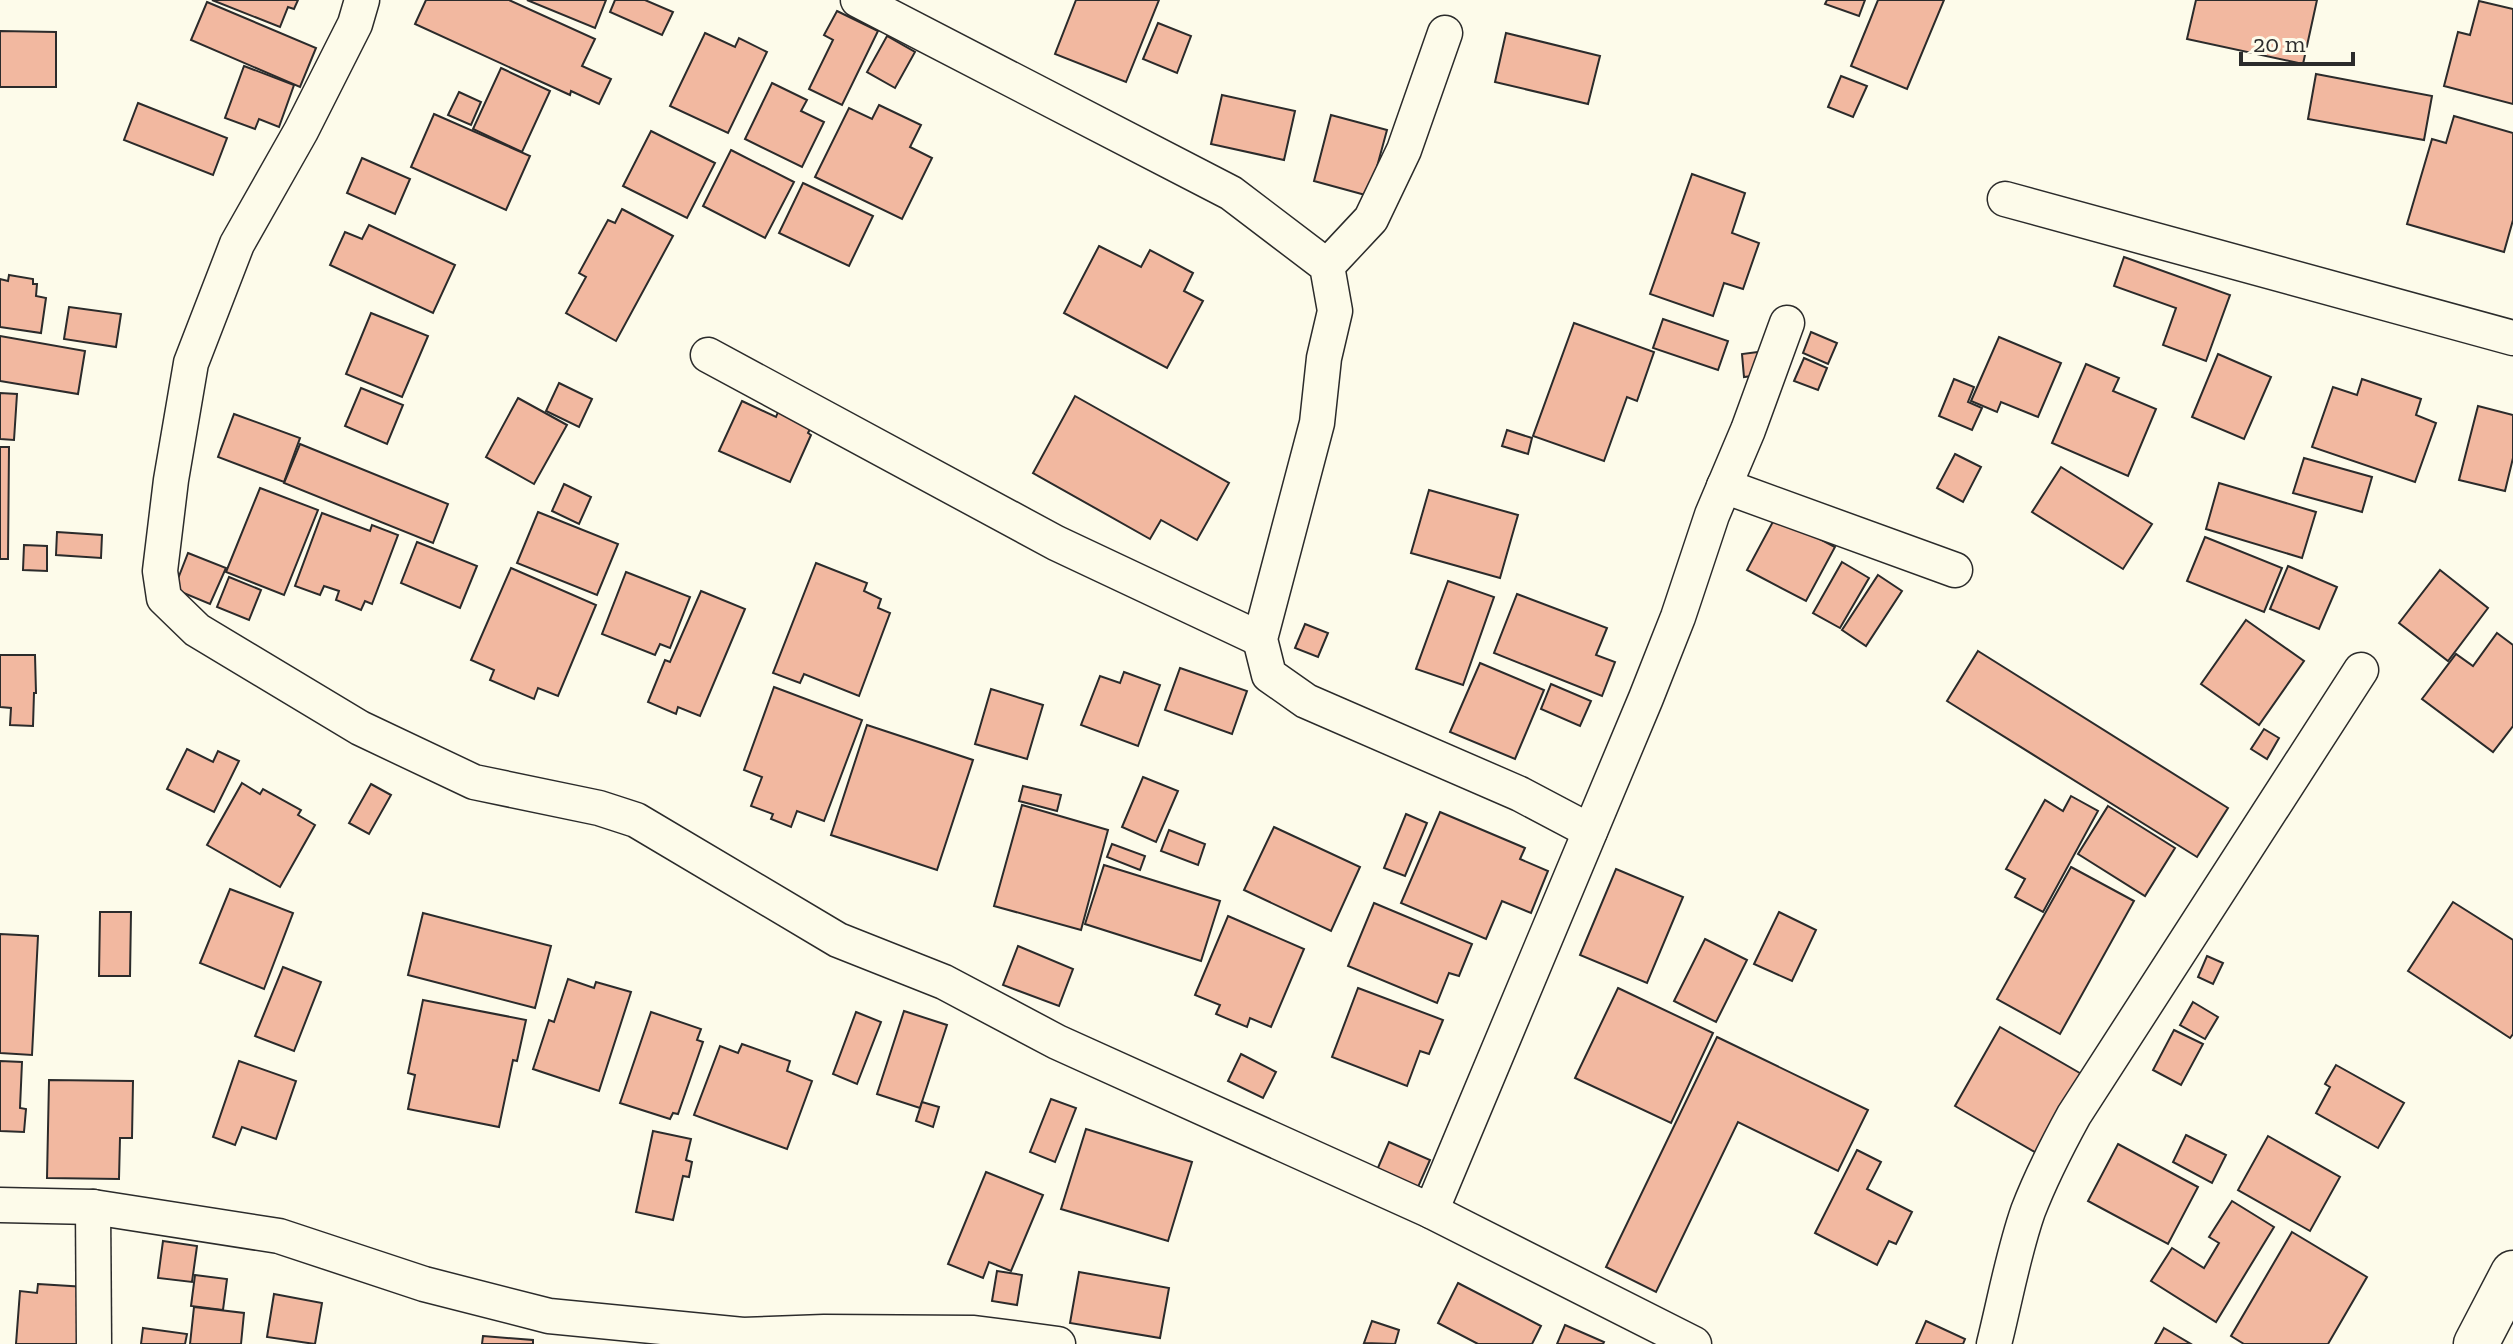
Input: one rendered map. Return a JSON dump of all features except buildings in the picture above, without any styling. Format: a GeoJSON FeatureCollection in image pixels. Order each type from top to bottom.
{"type":"FeatureCollection","features":[{"type":"Feature","properties":{"kind":"main road"},"geometry":{"type":"LineString","coordinates":[[2476,1344],[2513,1273]]}},
{"type":"Feature","properties":{"kind":"street"},"geometry":{"type":"LineString","coordinates":[[362,0],[355,24],[301,131],[237,244],[191,363],[171,480],[160,571],[164,598],[197,630],[360,728],[474,782],[599,808],[636,820],[838,940],[944,982],[1057,1042],[1431,1211],[1694,1344]]}},
{"type":"Feature","properties":{"kind":"street"},"geometry":{"type":"LineString","coordinates":[[860,0],[1231,193],[1327,266],[1335,311],[1324,358],[1317,423],[1260,639],[1269,675],[1306,701],[1520,794],[1590,831]]}},
{"type":"Feature","properties":{"kind":"street"},"geometry":{"type":"LineString","coordinates":[[1327,266],[1371,219],[1404,150],[1445,33]]}},
{"type":"Feature","properties":{"kind":"street"},"geometry":{"type":"LineString","coordinates":[[2005,199],[2513,338]]}},
{"type":"Feature","properties":{"kind":"street"},"geometry":{"type":"LineString","coordinates":[[1431,1211],[1657,671],[1787,323]]}},
{"type":"Feature","properties":{"kind":"street"},"geometry":{"type":"LineString","coordinates":[[708,355],[1056,543],[1260,639]]}},
{"type":"Feature","properties":{"kind":"street"},"geometry":{"type":"LineString","coordinates":[[1724,486],[1955,570]]}},
{"type":"Feature","properties":{"kind":"street"},"geometry":{"type":"LineString","coordinates":[[1994,1344],[2019,1241],[2050,1159],[2074,1115],[2361,670]]}},
{"type":"Feature","properties":{"kind":"street"},"geometry":{"type":"LineString","coordinates":[[0,1205],[93,1207],[279,1236],[549,1330],[743,1335],[824,1332],[1058,1344]]}},
{"type":"Feature","properties":{"kind":"street"},"geometry":{"type":"LineString","coordinates":[[93,1207],[94,1344]]}}]}
